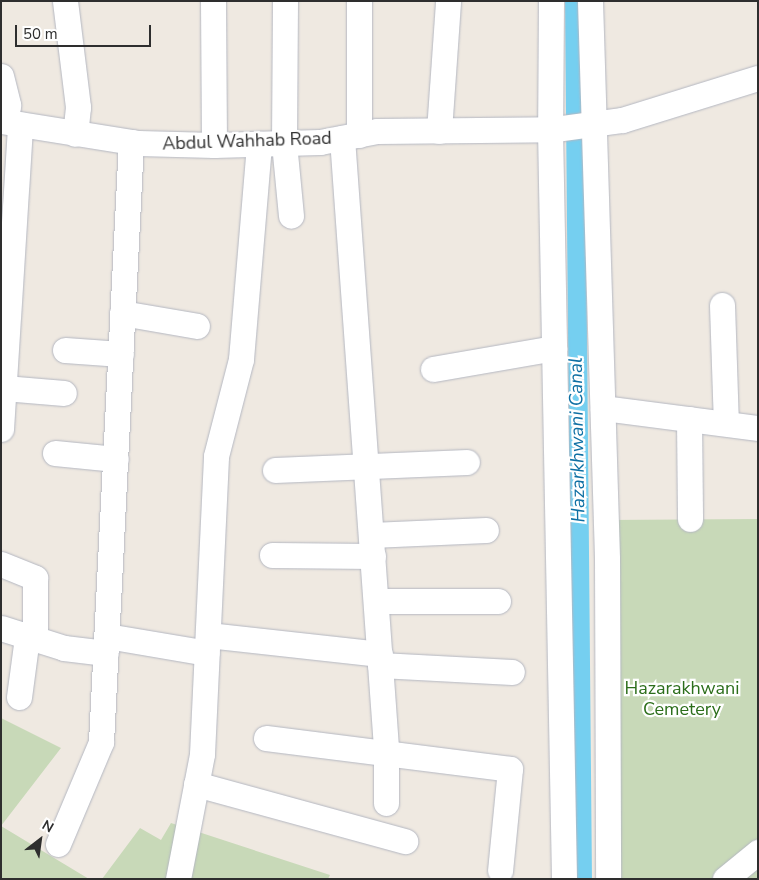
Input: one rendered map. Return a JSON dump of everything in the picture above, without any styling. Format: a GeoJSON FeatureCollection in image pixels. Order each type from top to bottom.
{"type":"FeatureCollection","features":[{"type":"Feature","properties":{"kind":"street"},"geometry":{"type":"LineString","coordinates":[[65,1],[78,107],[76,134]]}},
{"type":"Feature","properties":{"kind":"street"},"geometry":{"type":"LineString","coordinates":[[213,1],[214,145]]}},
{"type":"Feature","properties":{"kind":"street"},"geometry":{"type":"LineString","coordinates":[[285,1],[284,143],[291,216]]}},
{"type":"Feature","properties":{"kind":"street"},"geometry":{"type":"LineString","coordinates":[[359,1],[351,136],[366,466],[386,756],[386,804]]}},
{"type":"Feature","properties":{"kind":"street"},"geometry":{"type":"LineString","coordinates":[[439,131],[448,1]]}},
{"type":"Feature","properties":{"kind":"street"},"geometry":{"type":"LineString","coordinates":[[551,1],[554,348],[564,879]]}},
{"type":"Feature","properties":{"kind":"street"},"geometry":{"type":"LineString","coordinates":[[590,1],[591,126],[603,408],[608,879]]}},
{"type":"Feature","properties":{"kind":"street"},"geometry":{"type":"LineString","coordinates":[[1,76],[8,105],[9,122],[4,388],[1,428]]}},
{"type":"Feature","properties":{"kind":"street","name":"Abdul Wahhab Road"},"geometry":{"type":"LineString","coordinates":[[9,122],[131,142],[214,145],[284,143],[351,136],[439,131],[552,129],[591,126],[758,78]]}},
{"type":"Feature","properties":{"kind":"street"},"geometry":{"type":"LineString","coordinates":[[58,844],[101,742],[131,142]]}},
{"type":"Feature","properties":{"kind":"street"},"geometry":{"type":"LineString","coordinates":[[178,879],[202,754],[216,456],[242,359],[259,144]]}},
{"type":"Feature","properties":{"kind":"street"},"geometry":{"type":"LineString","coordinates":[[722,306],[726,424]]}},
{"type":"Feature","properties":{"kind":"street"},"geometry":{"type":"LineString","coordinates":[[122,313],[197,326]]}},
{"type":"Feature","properties":{"kind":"street"},"geometry":{"type":"LineString","coordinates":[[433,369],[554,348]]}},
{"type":"Feature","properties":{"kind":"street"},"geometry":{"type":"LineString","coordinates":[[65,350],[121,354]]}},
{"type":"Feature","properties":{"kind":"street"},"geometry":{"type":"LineString","coordinates":[[4,388],[64,393]]}},
{"type":"Feature","properties":{"kind":"street"},"geometry":{"type":"LineString","coordinates":[[603,408],[758,428]]}},
{"type":"Feature","properties":{"kind":"street"},"geometry":{"type":"LineString","coordinates":[[690,419],[690,519]]}},
{"type":"Feature","properties":{"kind":"street"},"geometry":{"type":"LineString","coordinates":[[55,453],[116,459]]}},
{"type":"Feature","properties":{"kind":"street"},"geometry":{"type":"LineString","coordinates":[[275,470],[467,462]]}},
{"type":"Feature","properties":{"kind":"street"},"geometry":{"type":"LineString","coordinates":[[272,555],[372,545],[486,530]]}},
{"type":"Feature","properties":{"kind":"street"},"geometry":{"type":"LineString","coordinates":[[1,564],[35,578],[31,639],[19,697]]}},
{"type":"Feature","properties":{"kind":"street"},"geometry":{"type":"LineString","coordinates":[[376,601],[498,601]]}},
{"type":"Feature","properties":{"kind":"street"},"geometry":{"type":"LineString","coordinates":[[1,628],[64,648],[106,644],[207,644],[512,672]]}},
{"type":"Feature","properties":{"kind":"street"},"geometry":{"type":"LineString","coordinates":[[266,738],[386,756],[510,769],[500,871]]}},
{"type":"Feature","properties":{"kind":"street"},"geometry":{"type":"LineString","coordinates":[[196,784],[405,841]]}},
{"type":"Feature","properties":{"kind":"street"},"geometry":{"type":"LineString","coordinates":[[726,879],[758,852]]}},
{"type":"Feature","properties":{"kind":"green space","name":"Hazarakhwani Cemetery"},"geometry":{"type":"Polygon","coordinates":[[[758,519],[758,879],[607,879],[606,520],[758,519]]]}},
{"type":"Feature","properties":{"kind":"green space"},"geometry":{"type":"Polygon","coordinates":[[[1,718],[61,748],[1,826],[1,718]]]}},
{"type":"Feature","properties":{"kind":"green space"},"geometry":{"type":"Polygon","coordinates":[[[171,823],[330,875],[328,879],[102,879],[140,828],[161,840],[171,823]]]}},
{"type":"Feature","properties":{"kind":"green space"},"geometry":{"type":"Polygon","coordinates":[[[1,826],[89,879],[1,879],[1,826]]]}},
{"type":"Feature","properties":{"kind":"waterway","name":"Hazarkhwani Canal"},"geometry":{"type":"LineString","coordinates":[[574,1],[582,879]]}}]}
